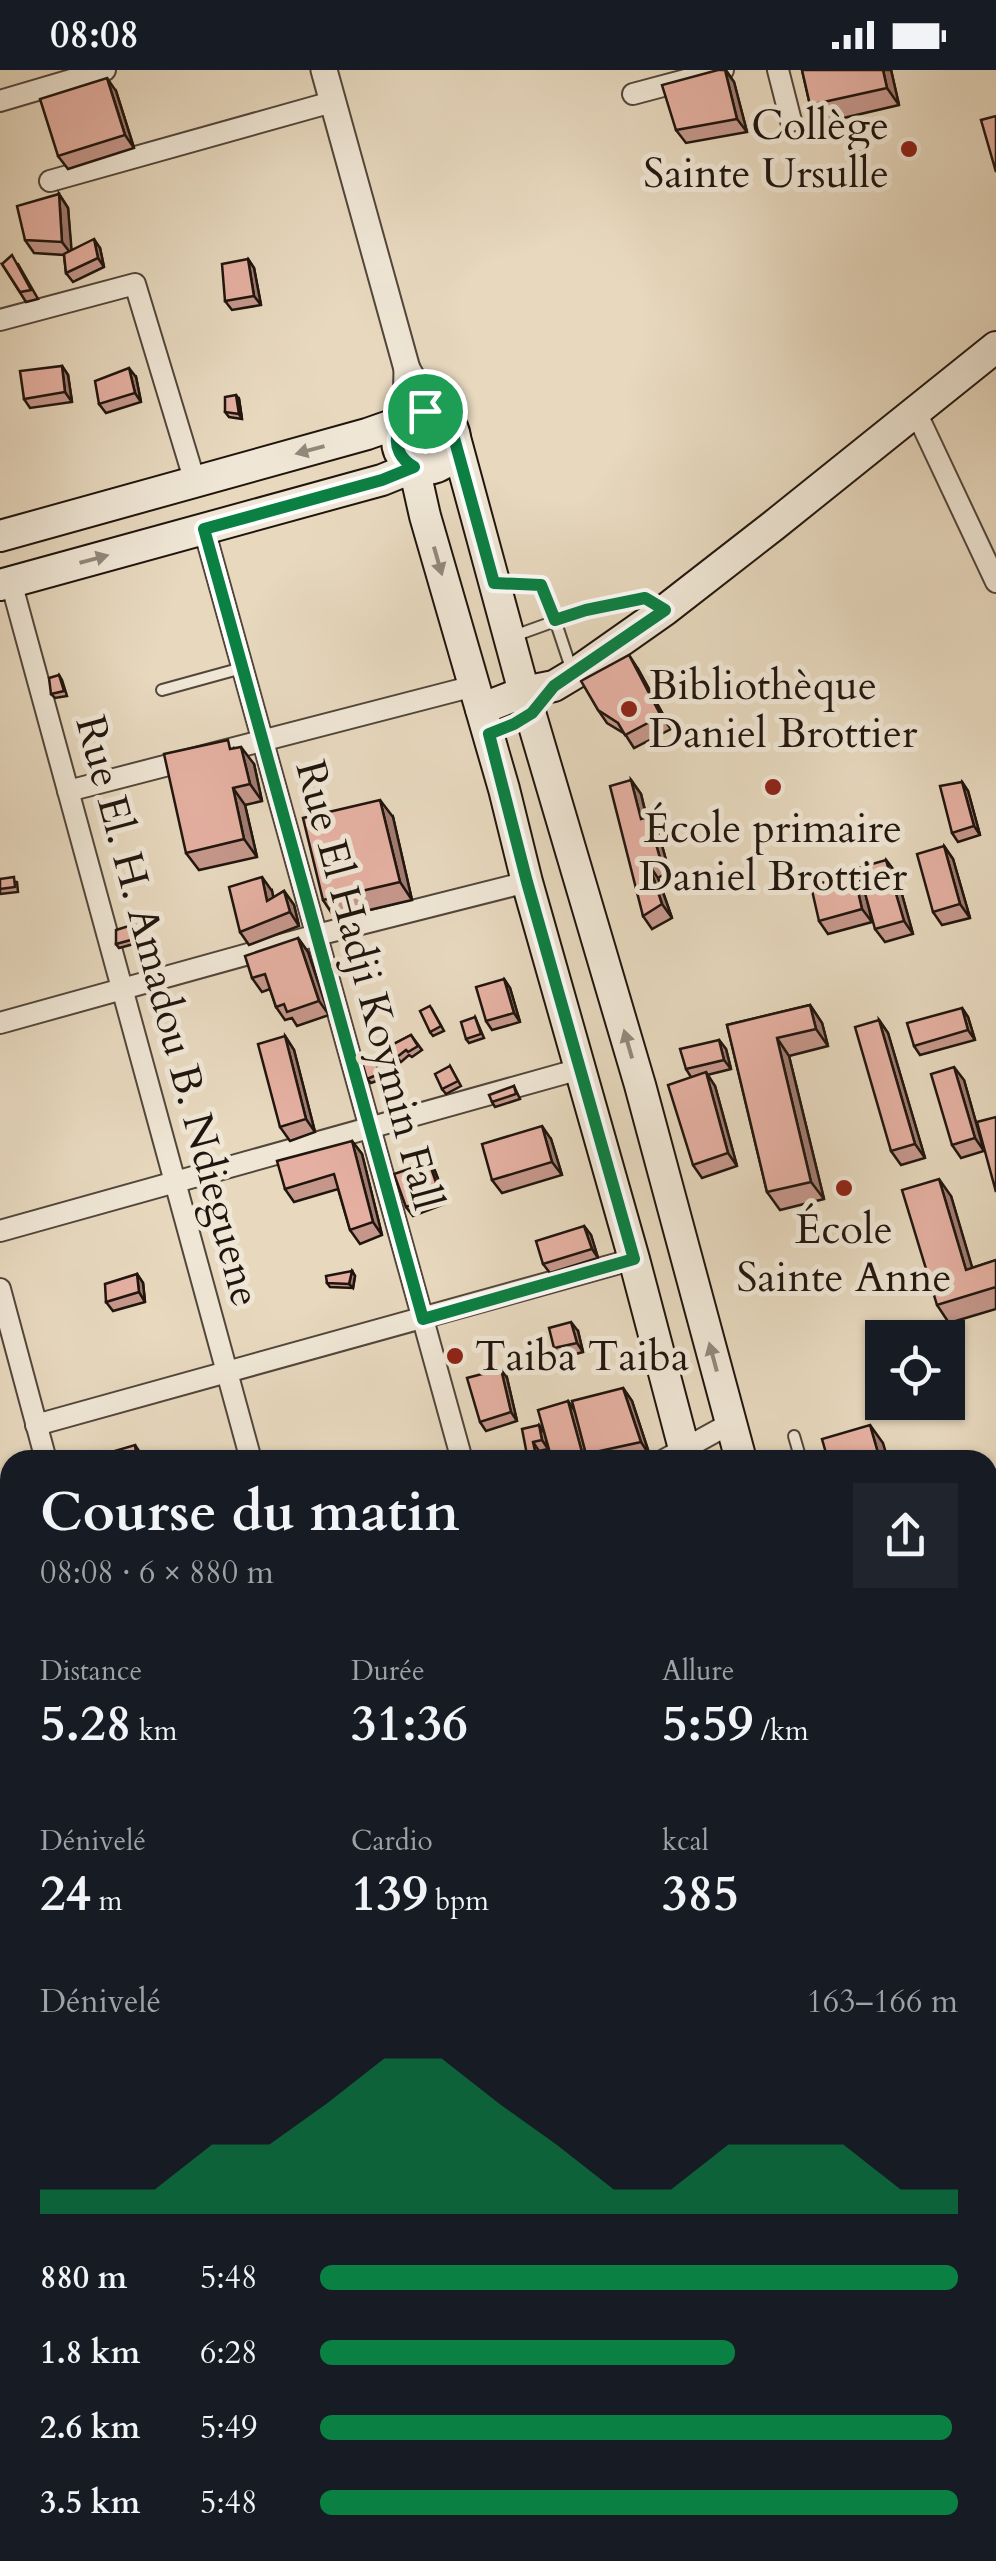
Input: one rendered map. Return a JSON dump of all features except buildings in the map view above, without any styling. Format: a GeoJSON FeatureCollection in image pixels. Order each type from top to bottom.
{"type":"FeatureCollection","features":[{"type":"Feature","properties":{"kind":"main road"},"geometry":{"type":"LineString","coordinates":[[482,710],[546,691],[665,610],[996,347]]}},
{"type":"Feature","properties":{"kind":"main road"},"geometry":{"type":"LineString","coordinates":[[0,536],[366,434],[417,412],[425,411],[447,425],[509,638],[546,691],[640,1085],[738,1450]]}},
{"type":"Feature","properties":{"kind":"main road"},"geometry":{"type":"LineString","coordinates":[[405,420],[396,438],[397,447],[406,462],[423,470],[440,466],[452,452],[447,425]]}},
{"type":"Feature","properties":{"kind":"main road"},"geometry":{"type":"LineString","coordinates":[[6,584],[382,480],[414,467]]}},
{"type":"Feature","properties":{"kind":"main road"},"geometry":{"type":"LineString","coordinates":[[414,467],[634,1259],[677,1450]]}},
{"type":"Feature","properties":{"kind":"street"},"geometry":{"type":"LineString","coordinates":[[0,101],[105,70]]}},
{"type":"Feature","properties":{"kind":"street"},"geometry":{"type":"LineString","coordinates":[[324,70],[406,370],[405,420]]}},
{"type":"Feature","properties":{"kind":"street"},"geometry":{"type":"LineString","coordinates":[[633,94],[724,70]]}},
{"type":"Feature","properties":{"kind":"street"},"geometry":{"type":"LineString","coordinates":[[778,70],[792,121]]}},
{"type":"Feature","properties":{"kind":"street"},"geometry":{"type":"LineString","coordinates":[[50,181],[332,102]]}},
{"type":"Feature","properties":{"kind":"street"},"geometry":{"type":"LineString","coordinates":[[0,320],[136,284],[195,482]]}},
{"type":"Feature","properties":{"kind":"street"},"geometry":{"type":"LineString","coordinates":[[406,370],[447,425]]}},
{"type":"Feature","properties":{"kind":"street"},"geometry":{"type":"LineString","coordinates":[[916,412],[996,582]]}},
{"type":"Feature","properties":{"kind":"street","name":"Rue El Hadji Koymin Fall"},"geometry":{"type":"LineString","coordinates":[[204,529],[459,1450]]}},
{"type":"Feature","properties":{"kind":"street","name":"Rue El. H. Amadou B. Ndieguene"},"geometry":{"type":"LineString","coordinates":[[6,584],[68,791],[248,1450]]}},
{"type":"Feature","properties":{"kind":"street"},"geometry":{"type":"LineString","coordinates":[[68,791],[263,741],[482,710]]}},
{"type":"Feature","properties":{"kind":"street"},"geometry":{"type":"LineString","coordinates":[[0,1024],[317,935],[527,882]]}},
{"type":"Feature","properties":{"kind":"street"},"geometry":{"type":"LineString","coordinates":[[0,1230],[580,1069]]}},
{"type":"Feature","properties":{"kind":"street"},"geometry":{"type":"LineString","coordinates":[[36,1425],[634,1259]]}},
{"type":"Feature","properties":{"kind":"street"},"geometry":{"type":"LineString","coordinates":[[0,1290],[43,1450]]}},
{"type":"Feature","properties":{"kind":"street"},"geometry":{"type":"LineString","coordinates":[[688,1450],[731,1423]]}},
{"type":"Feature","properties":{"kind":"lane"},"geometry":{"type":"LineString","coordinates":[[494,583],[541,585],[555,620],[546,691]]}},
{"type":"Feature","properties":{"kind":"lane"},"geometry":{"type":"LineString","coordinates":[[509,638],[586,610],[645,598],[665,610]]}},
{"type":"Feature","properties":{"kind":"lane"},"geometry":{"type":"LineString","coordinates":[[162,690],[242,668]]}},
{"type":"Feature","properties":{"kind":"lane"},"geometry":{"type":"LineString","coordinates":[[794,1436],[799,1450]]}},
{"type":"Feature","properties":{"kind":"place","name":"Collège Sainte Ursulle"},"geometry":{"type":"Point","coordinates":[909,149]}},
{"type":"Feature","properties":{"kind":"place","name":"Bibliothèque Daniel Brottier"},"geometry":{"type":"Point","coordinates":[629,709]}},
{"type":"Feature","properties":{"kind":"place","name":"École primaire Daniel Brottier"},"geometry":{"type":"Point","coordinates":[773,787]}},
{"type":"Feature","properties":{"kind":"place","name":"École Sainte Anne"},"geometry":{"type":"Point","coordinates":[844,1188]}},
{"type":"Feature","properties":{"kind":"place","name":"Taiba Taiba"},"geometry":{"type":"Point","coordinates":[455,1356]}},
{"type":"Feature","properties":{"kind":"route"},"geometry":{"type":"LineString","coordinates":[[425,411],[440,415],[451,427],[494,583],[541,585],[555,620],[645,598],[665,610],[554,686],[532,713],[489,734],[634,1259],[423,1319],[204,529],[382,480],[414,467],[400,456],[396,438],[406,419],[425,411]]}}]}
